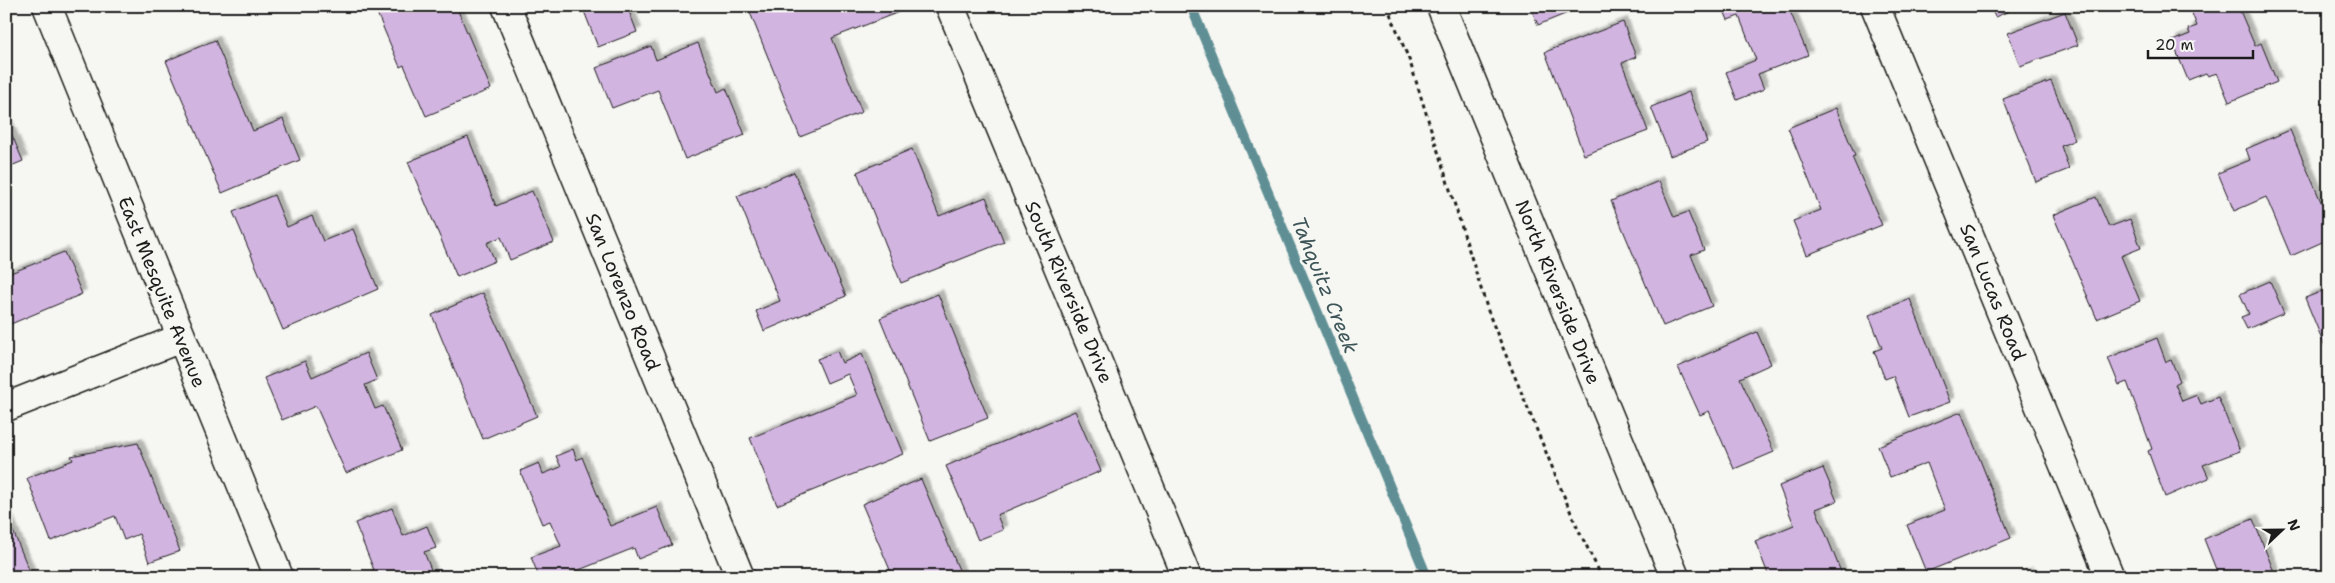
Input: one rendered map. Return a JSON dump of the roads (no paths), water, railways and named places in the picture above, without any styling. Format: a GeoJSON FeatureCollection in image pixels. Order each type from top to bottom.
{"type":"FeatureCollection","features":[{"type":"Feature","properties":{"kind":"street","name":"East Mesquite Avenue"},"geometry":{"type":"LineString","coordinates":[[47,6],[279,577]]}},
{"type":"Feature","properties":{"kind":"street","name":"San Lorenzo Road"},"geometry":{"type":"LineString","coordinates":[[506,6],[740,577]]}},
{"type":"Feature","properties":{"kind":"street","name":"South Riverside Drive"},"geometry":{"type":"LineString","coordinates":[[950,6],[1187,577]]}},
{"type":"Feature","properties":{"kind":"street","name":"North Riverside Drive"},"geometry":{"type":"LineString","coordinates":[[1441,6],[1675,577]]}},
{"type":"Feature","properties":{"kind":"street","name":"San Lucas Road"},"geometry":{"type":"LineString","coordinates":[[1875,6],[2110,577]]}},
{"type":"Feature","properties":{"kind":"street"},"geometry":{"type":"LineString","coordinates":[[6,407],[181,338]]}},
{"type":"Feature","properties":{"kind":"waterway","name":"Tahquitz Creek"},"geometry":{"type":"LineString","coordinates":[[1191,6],[1427,577]]}}]}
